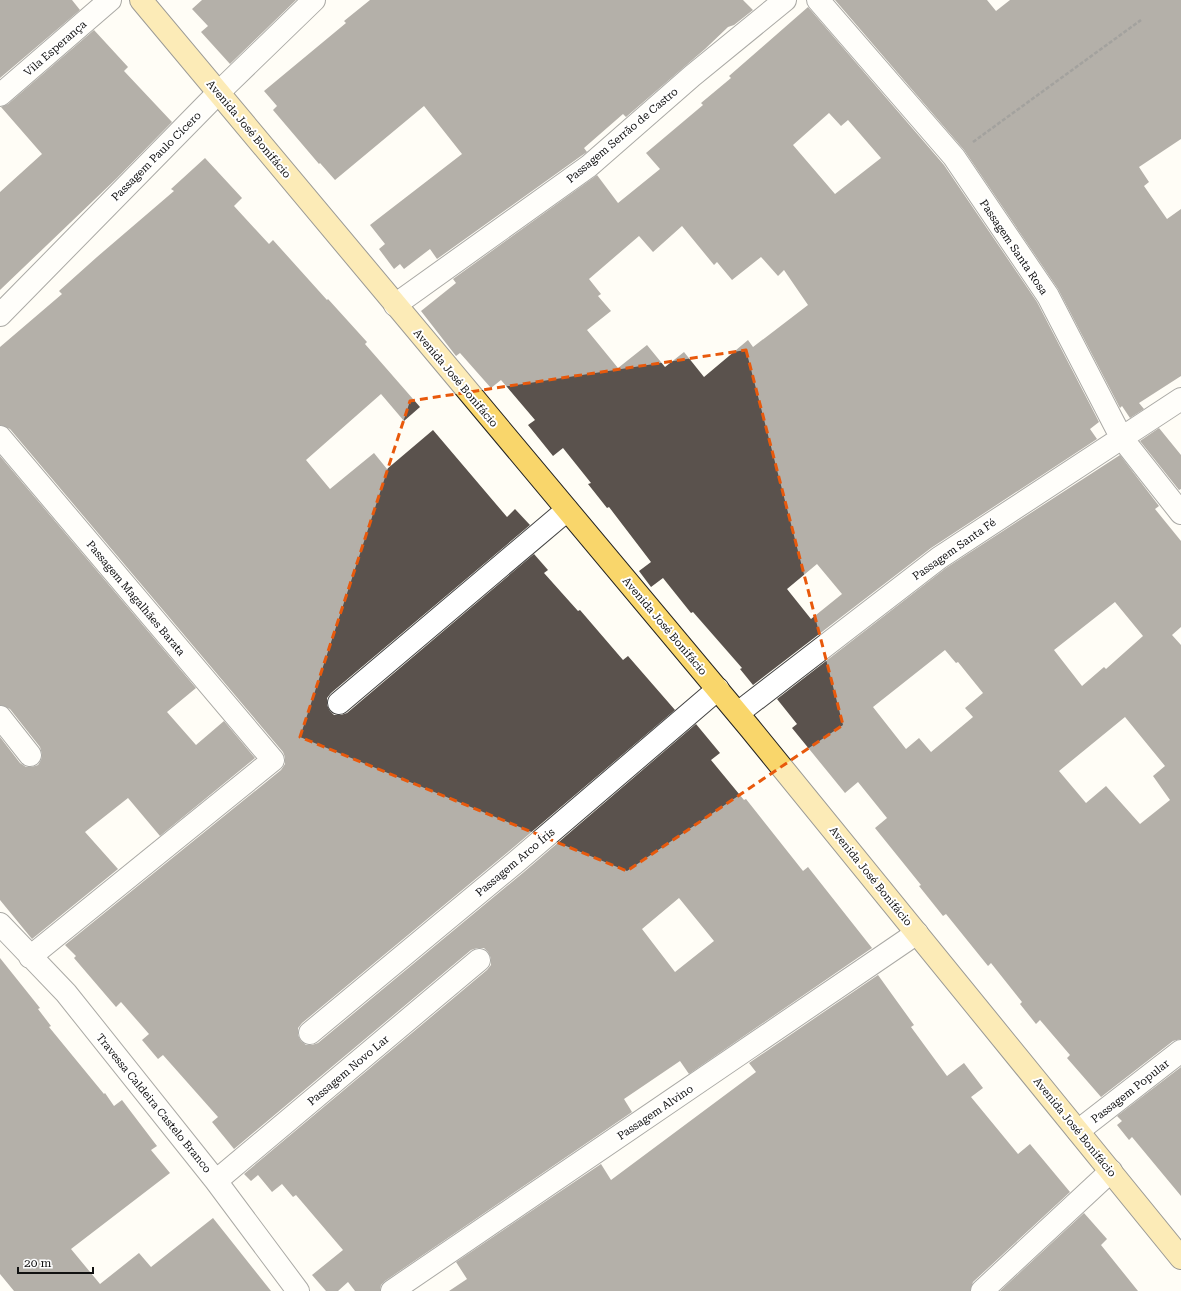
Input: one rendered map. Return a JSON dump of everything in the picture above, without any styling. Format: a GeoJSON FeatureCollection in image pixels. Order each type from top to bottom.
{"type":"FeatureCollection","features":[{"type":"Feature","properties":{"kind":"main road","name":"Avenida José Bonifácio"},"geometry":{"type":"LineString","coordinates":[[141,0],[738,713],[1181,1258]]}},
{"type":"Feature","properties":{"kind":"street","name":"Vila Esperança"},"geometry":{"type":"LineString","coordinates":[[0,95],[110,0]]}},
{"type":"Feature","properties":{"kind":"street","name":"Passagem Paulo Cícero"},"geometry":{"type":"LineString","coordinates":[[0,314],[218,93],[314,0]]}},
{"type":"Feature","properties":{"kind":"street","name":"Passagem Serrão de Castro"},"geometry":{"type":"LineString","coordinates":[[395,305],[589,166],[692,76],[785,0]]}},
{"type":"Feature","properties":{"kind":"street","name":"Passagem Santa Rosa"},"geometry":{"type":"LineString","coordinates":[[818,0],[954,157],[1048,296],[1121,437],[1181,513]]}},
{"type":"Feature","properties":{"kind":"street","name":"Passagem Santa Fé"},"geometry":{"type":"LineString","coordinates":[[738,713],[939,558],[1181,399]]}},
{"type":"Feature","properties":{"kind":"street","name":"Passagem Magalhães Barata"},"geometry":{"type":"LineString","coordinates":[[0,437],[273,760],[30,957]]}},
{"type":"Feature","properties":{"kind":"street"},"geometry":{"type":"LineString","coordinates":[[339,703],[567,510]]}},
{"type":"Feature","properties":{"kind":"street","name":"Passagem Arco Íris"},"geometry":{"type":"LineString","coordinates":[[310,1032],[516,862],[718,689]]}},
{"type":"Feature","properties":{"kind":"street"},"geometry":{"type":"LineString","coordinates":[[0,716],[30,755]]}},
{"type":"Feature","properties":{"kind":"street","name":"Travessa Caldeira Castelo Branco"},"geometry":{"type":"LineString","coordinates":[[0,924],[66,993],[216,1181],[298,1291]]}},
{"type":"Feature","properties":{"kind":"street","name":"Passagem Alvino"},"geometry":{"type":"LineString","coordinates":[[392,1291],[918,933]]}},
{"type":"Feature","properties":{"kind":"street","name":"Passagem Novo Lar"},"geometry":{"type":"LineString","coordinates":[[216,1181],[479,960]]}},
{"type":"Feature","properties":{"kind":"street","name":"Passagem Popular"},"geometry":{"type":"LineString","coordinates":[[1078,1132],[1181,1051]]}},
{"type":"Feature","properties":{"kind":"street"},"geometry":{"type":"LineString","coordinates":[[982,1291],[1111,1171]]}},
{"type":"Feature","properties":{"kind":"path"},"geometry":{"type":"LineString","coordinates":[[954,157],[1141,20]]}},
{"type":"Feature","properties":{"kind":"highlighted area"},"geometry":{"type":"Polygon","coordinates":[[[746,350],[843,725],[627,871],[300,737],[410,401],[746,350]]]}},
{"type":"Feature","properties":{"kind":"building"},"geometry":{"type":"Polygon","coordinates":[[[0,0],[72,0],[80,10],[0,78],[0,0]]]}},
{"type":"Feature","properties":{"kind":"building"},"geometry":{"type":"Polygon","coordinates":[[[202,0],[296,0],[230,64],[201,32],[208,26],[192,9],[202,0]]]}},
{"type":"Feature","properties":{"kind":"building"},"geometry":{"type":"Polygon","coordinates":[[[370,0],[743,0],[753,10],[734,25],[728,27],[705,49],[626,117],[623,114],[584,148],[587,152],[437,259],[430,249],[404,269],[400,264],[394,269],[379,249],[385,244],[370,225],[462,154],[424,106],[335,180],[320,163],[319,164],[273,110],[277,106],[264,91],[346,23],[344,21],[370,0]]]}},
{"type":"Feature","properties":{"kind":"building"},"geometry":{"type":"Polygon","coordinates":[[[835,0],[987,0],[996,11],[1010,0],[1181,0],[1181,139],[1139,167],[1149,182],[1144,186],[1167,219],[1181,209],[1181,376],[1139,403],[1144,409],[1130,418],[1122,406],[1120,408],[1058,289],[964,150],[835,0]]]}},
{"type":"Feature","properties":{"kind":"building"},"geometry":{"type":"Polygon","coordinates":[[[808,7],[944,165],[1037,302],[1099,422],[1090,429],[1097,439],[931,548],[753,685],[740,669],[742,668],[693,612],[691,613],[663,578],[651,587],[639,571],[651,562],[609,507],[607,508],[588,484],[591,483],[563,448],[553,456],[528,425],[535,420],[501,380],[491,388],[460,353],[456,356],[421,311],[456,283],[453,279],[597,175],[618,203],[660,169],[646,153],[703,105],[701,103],[731,78],[729,76],[808,7]],[[829,113],[793,145],[835,194],[881,158],[848,120],[841,126],[829,113]],[[682,226],[653,252],[639,236],[589,279],[601,294],[598,296],[611,311],[587,330],[618,368],[647,345],[665,367],[684,352],[704,377],[748,340],[753,347],[808,305],[784,270],[778,276],[761,257],[732,280],[717,262],[714,265],[682,226]],[[817,564],[787,589],[811,619],[842,594],[817,564]]]}},
{"type":"Feature","properties":{"kind":"building"},"geometry":{"type":"Polygon","coordinates":[[[94,30],[128,67],[124,71],[172,122],[117,178],[0,290],[0,192],[42,154],[1,107],[8,104],[94,30]]]}},
{"type":"Feature","properties":{"kind":"building"},"geometry":{"type":"Polygon","coordinates":[[[205,158],[242,198],[234,206],[269,244],[273,240],[327,300],[328,299],[367,342],[365,344],[420,407],[404,421],[381,394],[306,460],[330,489],[374,453],[387,469],[433,430],[507,517],[515,509],[530,525],[331,693],[327,698],[327,705],[330,711],[334,715],[347,713],[534,554],[548,570],[544,573],[578,611],[580,610],[623,660],[628,656],[675,710],[508,852],[302,1023],[298,1028],[298,1035],[301,1041],[306,1045],[318,1043],[524,872],[696,724],[720,753],[711,760],[744,800],[746,799],[803,871],[808,867],[872,948],[689,1074],[680,1061],[624,1099],[632,1112],[385,1281],[381,1285],[380,1291],[355,1291],[348,1282],[338,1291],[326,1291],[312,1275],[343,1250],[296,1195],[293,1197],[282,1184],[272,1192],[258,1175],[251,1181],[244,1174],[487,970],[491,965],[491,958],[488,952],[484,948],[471,950],[234,1149],[212,1122],[218,1117],[163,1055],[158,1059],[142,1040],[149,1034],[121,1002],[116,1007],[74,958],[76,956],[65,945],[281,770],[285,764],[283,752],[10,429],[0,425],[0,347],[62,294],[59,291],[174,191],[171,189],[205,158]],[[679,898],[642,929],[675,972],[714,941],[679,898]]]}},
{"type":"Feature","properties":{"kind":"building"},"geometry":{"type":"Polygon","coordinates":[[[1159,428],[1181,455],[1181,489],[1179,490],[1140,441],[1159,428]]]}},
{"type":"Feature","properties":{"kind":"building"},"geometry":{"type":"Polygon","coordinates":[[[1120,455],[1159,506],[1155,509],[1181,541],[1181,627],[1172,635],[1181,645],[1181,1039],[1173,1041],[1101,1097],[1067,1058],[1070,1055],[1040,1020],[1036,1024],[1020,1004],[1022,1002],[991,963],[988,966],[946,914],[943,916],[919,886],[921,885],[875,828],[887,818],[858,782],[845,793],[792,728],[797,724],[777,699],[946,568],[1120,455]],[[1115,602],[1054,650],[1082,686],[1104,667],[1106,669],[1143,636],[1115,602]],[[945,650],[873,707],[906,749],[919,738],[931,752],[973,717],[965,708],[983,693],[958,662],[956,663],[945,650]],[[1125,717],[1059,771],[1086,803],[1106,786],[1140,824],[1170,800],[1153,776],[1165,766],[1125,717]]]}},
{"type":"Feature","properties":{"kind":"building"},"geometry":{"type":"Polygon","coordinates":[[[0,456],[196,688],[167,712],[196,745],[224,721],[255,758],[160,836],[128,798],[85,832],[118,869],[32,939],[0,900],[0,737],[20,763],[26,767],[38,765],[42,754],[40,747],[10,709],[0,705],[0,456]]]}},
{"type":"Feature","properties":{"kind":"building"},"geometry":{"type":"Polygon","coordinates":[[[0,958],[40,1008],[38,1009],[51,1026],[49,1027],[104,1094],[105,1093],[114,1106],[122,1100],[157,1146],[151,1150],[170,1173],[71,1249],[100,1284],[139,1253],[151,1267],[213,1218],[271,1291],[14,1291],[0,1274],[0,958]]]}},
{"type":"Feature","properties":{"kind":"building"},"geometry":{"type":"Polygon","coordinates":[[[878,975],[914,1025],[911,1027],[947,1076],[964,1063],[983,1088],[971,1097],[1018,1154],[1030,1144],[1070,1192],[973,1282],[970,1291],[449,1291],[467,1279],[456,1262],[601,1164],[611,1180],[756,1072],[749,1063],[878,975]]]}},
{"type":"Feature","properties":{"kind":"building"},"geometry":{"type":"Polygon","coordinates":[[[1181,1067],[1181,1196],[1132,1137],[1129,1140],[1117,1125],[1122,1121],[1117,1116],[1181,1067]]]}},
{"type":"Feature","properties":{"kind":"building"},"geometry":{"type":"Polygon","coordinates":[[[1084,1213],[1107,1239],[1101,1245],[1138,1291],[1000,1291],[1084,1213]]]}}]}
